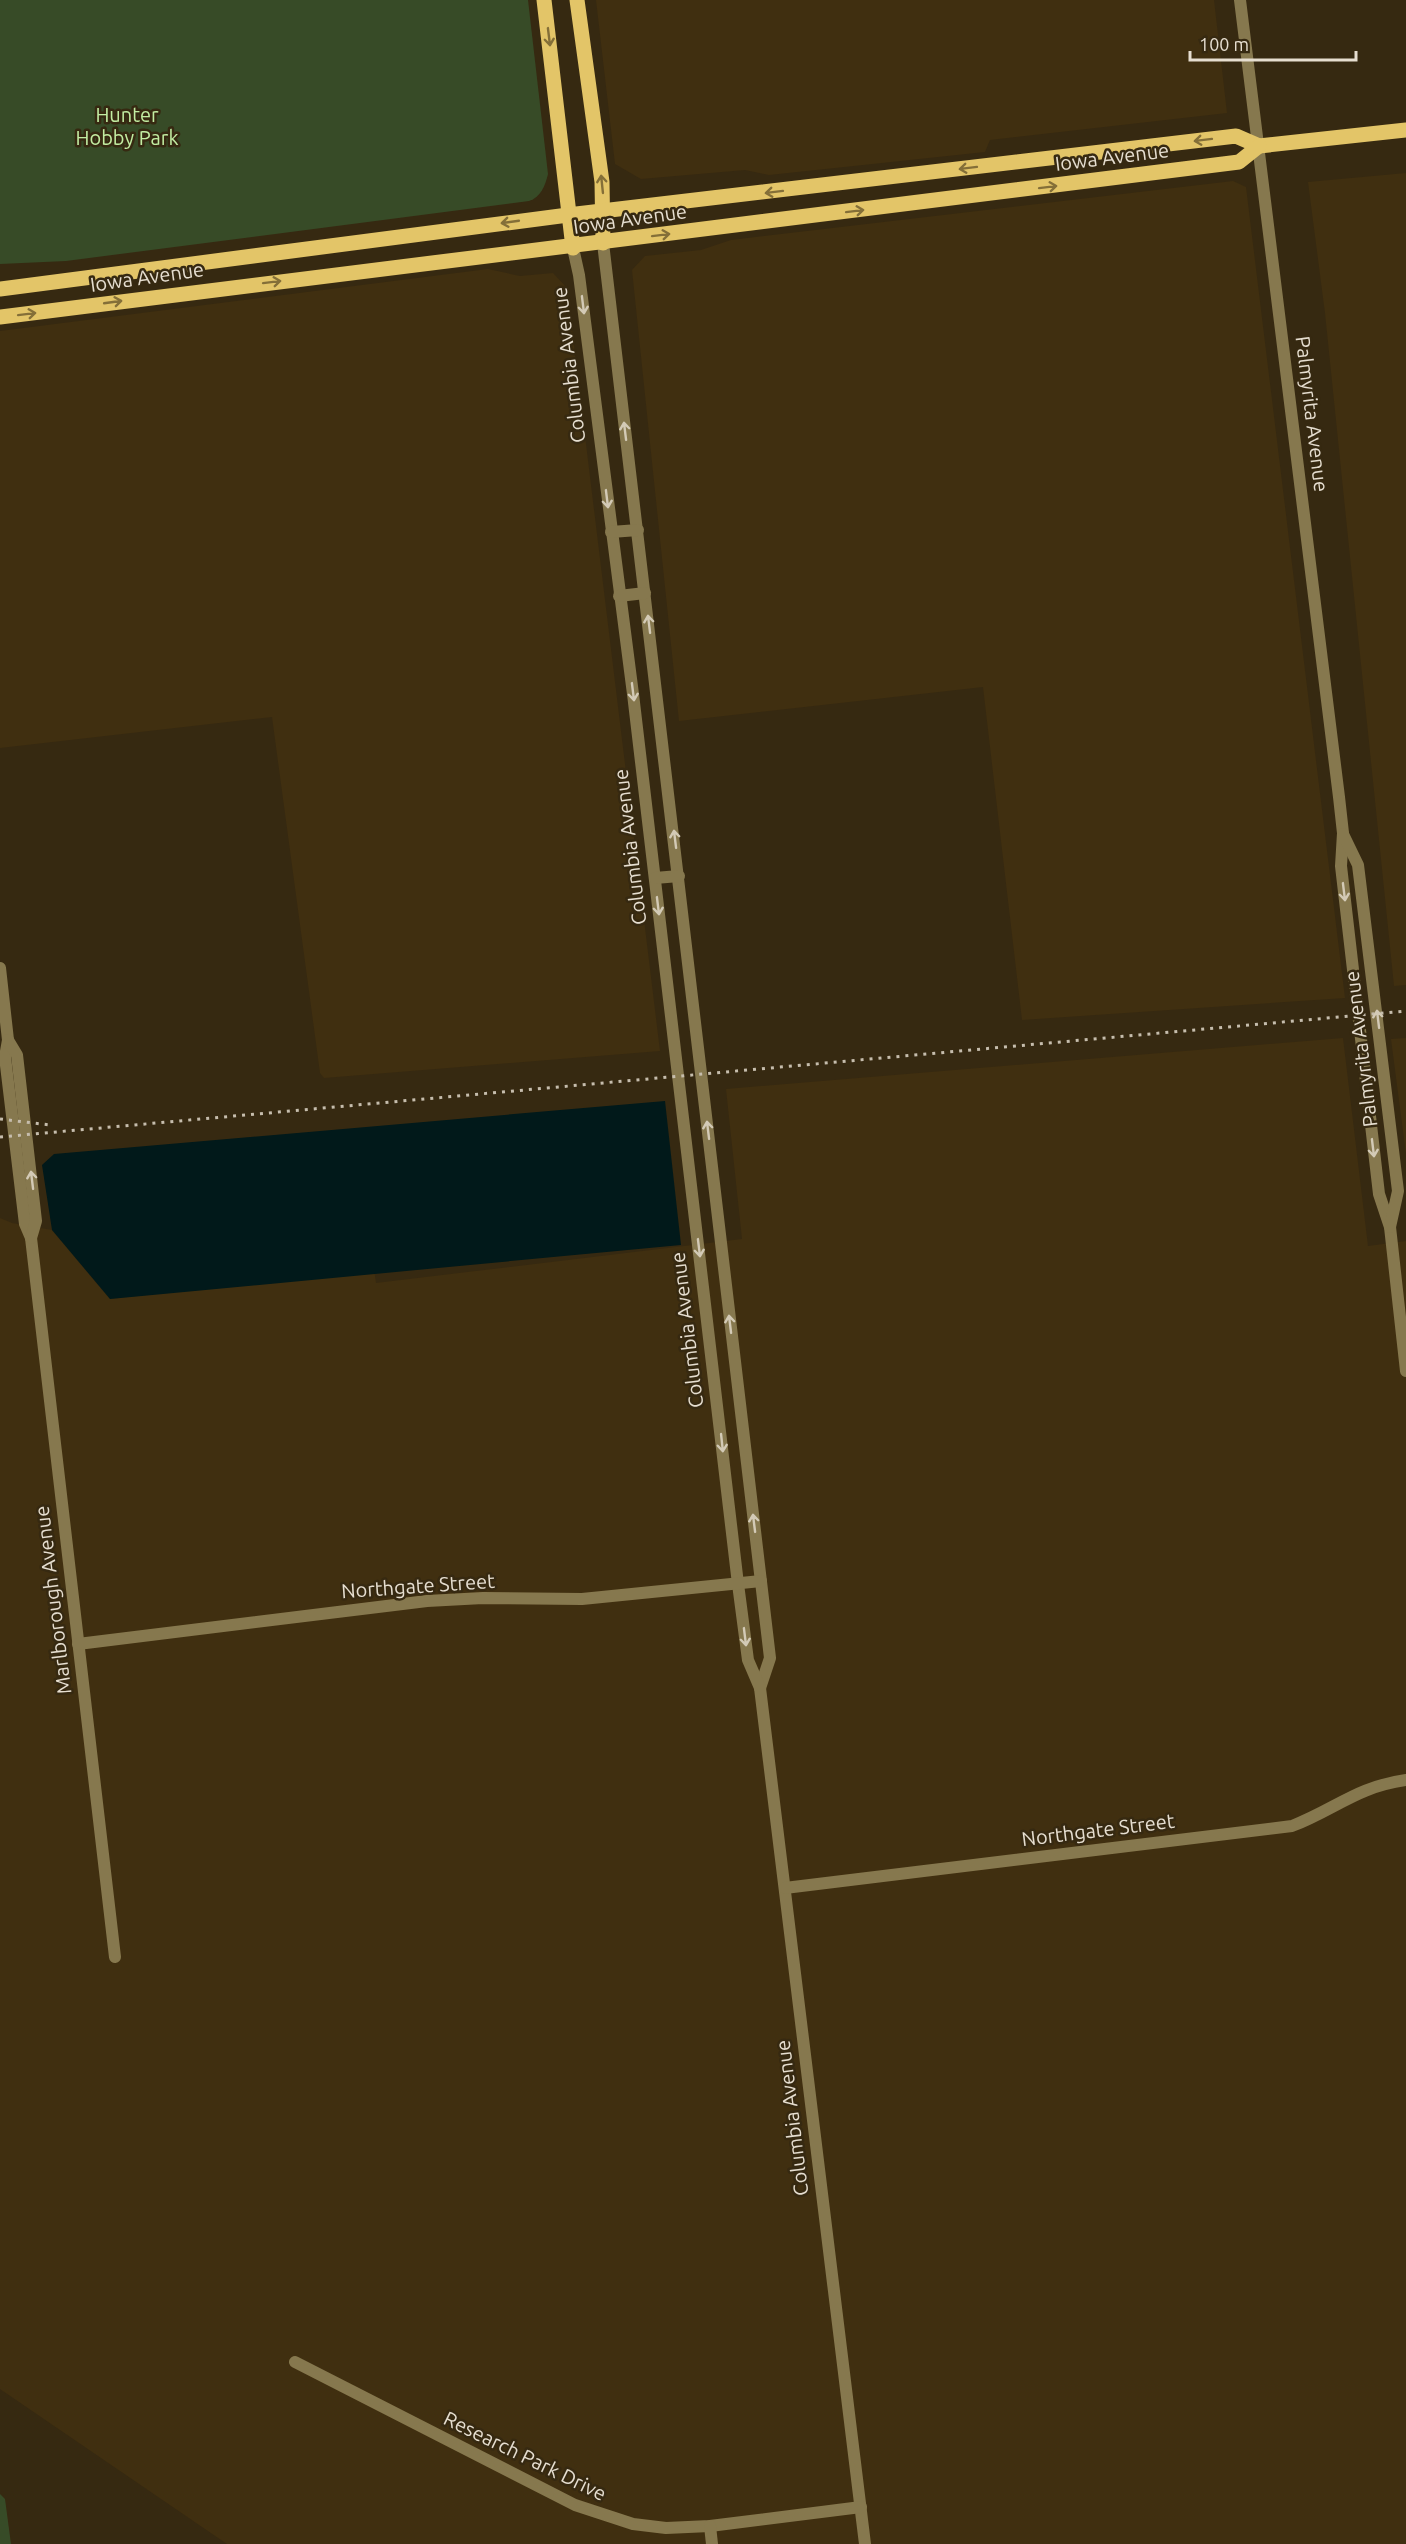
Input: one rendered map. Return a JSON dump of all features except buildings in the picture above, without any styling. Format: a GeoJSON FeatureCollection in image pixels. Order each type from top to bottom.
{"type":"FeatureCollection","features":[{"type":"Feature","properties":{"kind":"main road","name":"Columbia Avenue"},"geometry":{"type":"LineString","coordinates":[[544,0],[573,248]]}},
{"type":"Feature","properties":{"kind":"main road","name":"Columbia Avenue"},"geometry":{"type":"LineString","coordinates":[[577,0],[604,212],[603,243]]}},
{"type":"Feature","properties":{"kind":"main road","name":"Iowa Avenue"},"geometry":{"type":"LineString","coordinates":[[0,289],[568,214],[604,212],[1236,136],[1259,146],[1406,130]]}},
{"type":"Feature","properties":{"kind":"main road","name":"Iowa Avenue"},"geometry":{"type":"LineString","coordinates":[[0,317],[214,289],[573,248],[1239,162],[1259,146]]}},
{"type":"Feature","properties":{"kind":"street","name":"Palmyrita Avenue"},"geometry":{"type":"LineString","coordinates":[[1240,0],[1343,833],[1341,866],[1379,1194],[1390,1227],[1406,1371]]}},
{"type":"Feature","properties":{"kind":"street","name":"Columbia Avenue"},"geometry":{"type":"LineString","coordinates":[[603,243],[762,1581],[770,1658],[760,1688]]}},
{"type":"Feature","properties":{"kind":"street","name":"Columbia Avenue"},"geometry":{"type":"LineString","coordinates":[[573,248],[579,275],[655,878],[738,1584],[748,1660],[760,1688],[865,2544]]}},
{"type":"Feature","properties":{"kind":"street"},"geometry":{"type":"LineString","coordinates":[[611,532],[638,530]]}},
{"type":"Feature","properties":{"kind":"street"},"geometry":{"type":"LineString","coordinates":[[620,596],[645,593]]}},
{"type":"Feature","properties":{"kind":"street","name":"Palmyrita Avenue"},"geometry":{"type":"LineString","coordinates":[[1343,833],[1358,865],[1385,1077],[1398,1191],[1390,1227]]}},
{"type":"Feature","properties":{"kind":"street"},"geometry":{"type":"LineString","coordinates":[[655,878],[679,876]]}},
{"type":"Feature","properties":{"kind":"street","name":"Marlborough Avenue"},"geometry":{"type":"LineString","coordinates":[[0,974],[8,1040],[5,1056],[10,1100],[25,1224],[31,1238],[115,1957]]}},
{"type":"Feature","properties":{"kind":"street"},"geometry":{"type":"LineString","coordinates":[[715,1385],[737,1382]]}},
{"type":"Feature","properties":{"kind":"street","name":"Northgate Street"},"geometry":{"type":"LineString","coordinates":[[78,1644],[427,1601],[483,1598],[582,1599],[762,1581]]}},
{"type":"Feature","properties":{"kind":"street","name":"Northgate Street"},"geometry":{"type":"LineString","coordinates":[[785,1888],[1292,1826],[1310,1819],[1358,1791],[1379,1783],[1406,1780]]}},
{"type":"Feature","properties":{"kind":"street","name":"Research Park Drive"},"geometry":{"type":"LineString","coordinates":[[295,2362],[575,2505],[633,2524],[666,2528],[710,2526],[861,2507]]}},
{"type":"Feature","properties":{"kind":"street"},"geometry":{"type":"LineString","coordinates":[[710,2526],[712,2544]]}},
{"type":"Feature","properties":{"kind":"shaded area"},"geometry":{"type":"Polygon","coordinates":[[[596,0],[1214,0],[1227,113],[990,140],[985,152],[769,175],[745,170],[641,179],[615,164],[596,0]]]}},
{"type":"Feature","properties":{"kind":"shaded area"},"geometry":{"type":"Polygon","coordinates":[[[1406,173],[1406,985],[1394,986],[1325,313],[1308,182],[1406,173]]]}},
{"type":"Feature","properties":{"kind":"shaded area"},"geometry":{"type":"Polygon","coordinates":[[[1233,181],[1246,187],[1345,998],[1022,1020],[983,687],[679,721],[632,270],[645,256],[701,250],[731,240],[1233,181]]]}},
{"type":"Feature","properties":{"kind":"shaded area"},"geometry":{"type":"Polygon","coordinates":[[[488,269],[520,276],[553,273],[567,288],[660,1051],[324,1078],[320,1073],[272,717],[0,748],[0,331],[488,269]]]}},
{"type":"Feature","properties":{"kind":"shaded area"},"geometry":{"type":"Polygon","coordinates":[[[1343,1038],[1368,1246],[1406,1241],[1406,2544],[227,2544],[0,2389],[0,1218],[12,1223],[52,1230],[110,1299],[374,1269],[376,1283],[742,1239],[726,1089],[1343,1038]]]}},
{"type":"Feature","properties":{"kind":"shaded area"},"geometry":{"type":"Polygon","coordinates":[[[1406,1038],[1406,1154],[1391,1039],[1406,1038]]]}},
{"type":"Feature","properties":{"kind":"green space","name":"Hunter Hobby Park"},"geometry":{"type":"Polygon","coordinates":[[[0,0],[528,0],[548,174],[542,190],[529,201],[66,261],[0,264],[0,0]]]}},
{"type":"Feature","properties":{"kind":"green space"},"geometry":{"type":"Polygon","coordinates":[[[0,2494],[5,2499],[11,2544],[0,2544],[0,2494]]]}},
{"type":"Feature","properties":{"kind":"water"},"geometry":{"type":"Polygon","coordinates":[[[665,1101],[681,1245],[110,1299],[52,1230],[42,1165],[54,1154],[665,1101]]]}},
{"type":"Feature","properties":{"kind":"railway"},"geometry":{"type":"LineString","coordinates":[[0,1137],[1406,1011]]}},
{"type":"Feature","properties":{"kind":"railway"},"geometry":{"type":"LineString","coordinates":[[0,1119],[50,1125]]}}]}
